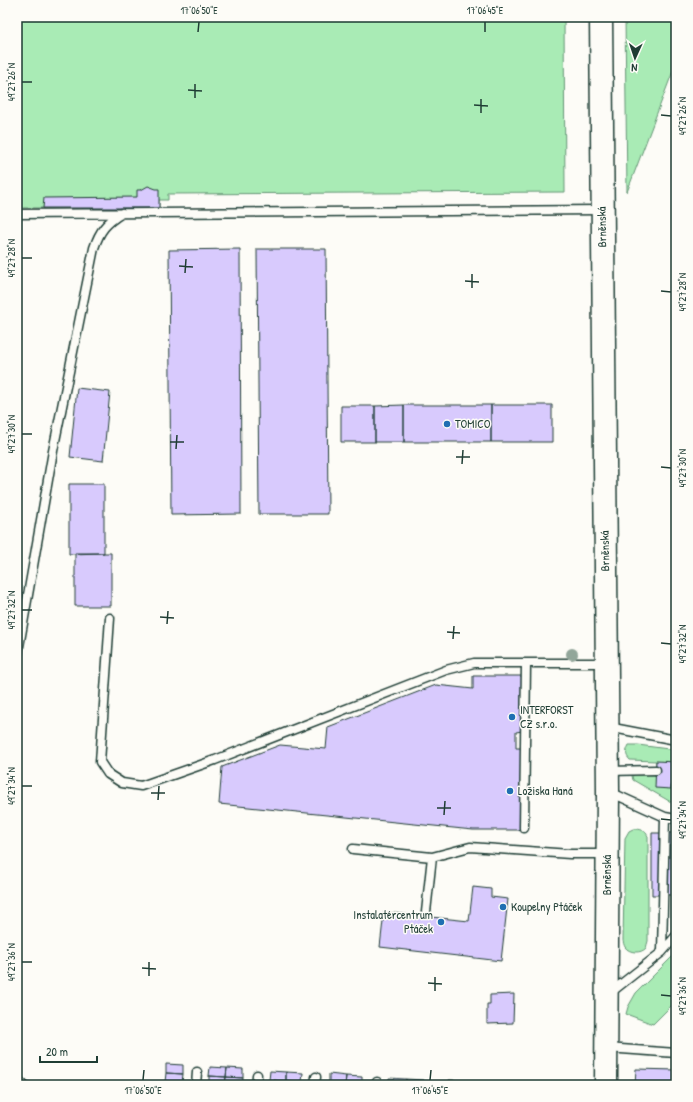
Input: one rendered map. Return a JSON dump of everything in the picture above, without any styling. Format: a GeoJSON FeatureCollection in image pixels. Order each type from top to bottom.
{"type":"FeatureCollection","features":[{"type":"Feature","properties":{"kind":"main road","name":"Brněnská"},"geometry":{"type":"LineString","coordinates":[[601,17],[608,781],[606,1085]]}},
{"type":"Feature","properties":{"kind":"lane"},"geometry":{"type":"LineString","coordinates":[[17,214],[602,210]]}},
{"type":"Feature","properties":{"kind":"lane"},"geometry":{"type":"LineString","coordinates":[[17,658],[53,451],[94,248],[104,227],[123,213]]}},
{"type":"Feature","properties":{"kind":"lane"},"geometry":{"type":"LineString","coordinates":[[110,618],[100,762],[108,774],[122,783],[141,786],[216,760],[446,670],[474,663],[607,663]]}},
{"type":"Feature","properties":{"kind":"lane"},"geometry":{"type":"LineString","coordinates":[[524,828],[526,663]]}},
{"type":"Feature","properties":{"kind":"lane"},"geometry":{"type":"LineString","coordinates":[[607,726],[676,740]]}},
{"type":"Feature","properties":{"kind":"lane"},"geometry":{"type":"LineString","coordinates":[[608,781],[656,770]]}},
{"type":"Feature","properties":{"kind":"lane"},"geometry":{"type":"LineString","coordinates":[[608,781],[665,817],[676,819]]}},
{"type":"Feature","properties":{"kind":"lane"},"geometry":{"type":"LineString","coordinates":[[662,952],[665,817]]}},
{"type":"Feature","properties":{"kind":"lane"},"geometry":{"type":"LineString","coordinates":[[353,849],[432,857],[470,847],[570,854],[608,854]]}},
{"type":"Feature","properties":{"kind":"lane"},"geometry":{"type":"LineString","coordinates":[[426,912],[432,857]]}},
{"type":"Feature","properties":{"kind":"lane"},"geometry":{"type":"LineString","coordinates":[[606,996],[662,952],[676,936]]}},
{"type":"Feature","properties":{"kind":"lane"},"geometry":{"type":"LineString","coordinates":[[606,1048],[676,1053]]}},
{"type":"Feature","properties":{"kind":"lane"},"geometry":{"type":"LineString","coordinates":[[196,1085],[197,1072]]}},
{"type":"Feature","properties":{"kind":"lane"},"geometry":{"type":"LineString","coordinates":[[256,1085],[257,1075]]}},
{"type":"Feature","properties":{"kind":"green space"},"geometry":{"type":"Polygon","coordinates":[[[17,17],[564,17],[565,192],[168,194],[168,200],[159,200],[159,208],[17,208],[17,17]]]}},
{"type":"Feature","properties":{"kind":"green space"},"geometry":{"type":"Polygon","coordinates":[[[625,17],[676,17],[676,63],[627,192],[625,17]]]}},
{"type":"Feature","properties":{"kind":"green space"},"geometry":{"type":"Polygon","coordinates":[[[629,745],[676,750],[676,805],[633,780],[632,776],[634,774],[655,775],[656,761],[630,760],[626,753],[629,745]]]}},
{"type":"Feature","properties":{"kind":"green space"},"geometry":{"type":"Polygon","coordinates":[[[633,829],[643,830],[648,837],[648,941],[644,950],[635,952],[627,949],[623,940],[625,838],[629,831],[633,829]]]}},
{"type":"Feature","properties":{"kind":"green space"},"geometry":{"type":"Polygon","coordinates":[[[676,953],[676,1001],[653,1024],[626,1014],[628,1007],[636,993],[676,953]]]}},
{"type":"Feature","properties":{"kind":"building"},"geometry":{"type":"Polygon","coordinates":[[[148,186],[159,189],[159,208],[43,208],[44,198],[137,197],[137,190],[141,190],[148,186]]]}},
{"type":"Feature","properties":{"kind":"building"},"geometry":{"type":"Polygon","coordinates":[[[240,249],[241,514],[171,515],[169,250],[240,249]]]}},
{"type":"Feature","properties":{"kind":"building"},"geometry":{"type":"Polygon","coordinates":[[[257,249],[326,249],[328,514],[259,514],[257,249]]]}},
{"type":"Feature","properties":{"kind":"building"},"geometry":{"type":"Polygon","coordinates":[[[77,388],[110,392],[103,461],[70,457],[77,388]]]}},
{"type":"Feature","properties":{"kind":"building"},"geometry":{"type":"Polygon","coordinates":[[[404,405],[404,442],[375,442],[375,406],[404,405]]]}},
{"type":"Feature","properties":{"kind":"building","name":"TOMICO"},"geometry":{"type":"Polygon","coordinates":[[[404,405],[491,405],[491,442],[404,442],[404,405]]]}},
{"type":"Feature","properties":{"kind":"building"},"geometry":{"type":"Polygon","coordinates":[[[491,405],[552,405],[552,442],[491,442],[491,405]]]}},
{"type":"Feature","properties":{"kind":"building"},"geometry":{"type":"Polygon","coordinates":[[[341,406],[375,406],[375,442],[341,442],[341,406]]]}},
{"type":"Feature","properties":{"kind":"building"},"geometry":{"type":"Polygon","coordinates":[[[69,484],[104,484],[104,553],[69,554],[69,484]]]}},
{"type":"Feature","properties":{"kind":"building"},"geometry":{"type":"Polygon","coordinates":[[[75,553],[111,553],[111,606],[75,606],[75,553]]]}},
{"type":"Feature","properties":{"kind":"building"},"geometry":{"type":"Polygon","coordinates":[[[473,676],[522,676],[522,731],[516,732],[516,748],[522,748],[522,830],[473,830],[219,804],[222,767],[280,745],[326,749],[328,727],[436,685],[473,689],[473,676]]]}},
{"type":"Feature","properties":{"kind":"building"},"geometry":{"type":"Polygon","coordinates":[[[656,761],[676,762],[676,777],[672,777],[671,789],[655,788],[656,761]]]}},
{"type":"Feature","properties":{"kind":"building"},"geometry":{"type":"Polygon","coordinates":[[[652,833],[676,833],[676,895],[652,895],[652,833]]]}},
{"type":"Feature","properties":{"kind":"building"},"geometry":{"type":"Polygon","coordinates":[[[473,887],[491,889],[491,897],[508,899],[501,961],[380,947],[384,912],[469,921],[473,887]]]}},
{"type":"Feature","properties":{"kind":"building"},"geometry":{"type":"Polygon","coordinates":[[[514,994],[513,1023],[487,1024],[487,1004],[490,1004],[490,995],[514,994]]]}},
{"type":"Feature","properties":{"kind":"building"},"geometry":{"type":"Polygon","coordinates":[[[166,1064],[183,1065],[183,1074],[166,1073],[166,1064]]]}},
{"type":"Feature","properties":{"kind":"building"},"geometry":{"type":"Polygon","coordinates":[[[210,1067],[227,1068],[226,1077],[209,1076],[210,1067]]]}},
{"type":"Feature","properties":{"kind":"building"},"geometry":{"type":"Polygon","coordinates":[[[227,1068],[243,1069],[243,1078],[226,1077],[227,1068]]]}},
{"type":"Feature","properties":{"kind":"building"},"geometry":{"type":"Polygon","coordinates":[[[636,1069],[676,1070],[676,1085],[635,1085],[636,1069]]]}},
{"type":"Feature","properties":{"kind":"building"},"geometry":{"type":"Polygon","coordinates":[[[270,1071],[286,1072],[286,1081],[269,1080],[270,1071]]]}},
{"type":"Feature","properties":{"kind":"building"},"geometry":{"type":"Polygon","coordinates":[[[286,1072],[303,1073],[302,1082],[286,1081],[286,1072]]]}},
{"type":"Feature","properties":{"kind":"building"},"geometry":{"type":"Polygon","coordinates":[[[166,1073],[183,1074],[182,1083],[165,1082],[166,1073]]]}},
{"type":"Feature","properties":{"kind":"building"},"geometry":{"type":"Polygon","coordinates":[[[329,1074],[346,1076],[345,1085],[329,1084],[329,1074]]]}},
{"type":"Feature","properties":{"kind":"building"},"geometry":{"type":"Polygon","coordinates":[[[209,1076],[226,1077],[225,1085],[209,1085],[209,1076]]]}},
{"type":"Feature","properties":{"kind":"building"},"geometry":{"type":"Polygon","coordinates":[[[346,1076],[362,1077],[362,1085],[345,1085],[346,1076]]]}},
{"type":"Feature","properties":{"kind":"building"},"geometry":{"type":"Polygon","coordinates":[[[226,1077],[243,1078],[242,1085],[225,1085],[226,1077]]]}},
{"type":"Feature","properties":{"kind":"building"},"geometry":{"type":"Polygon","coordinates":[[[389,1078],[406,1079],[406,1085],[389,1085],[389,1078]]]}},
{"type":"Feature","properties":{"kind":"building"},"geometry":{"type":"Polygon","coordinates":[[[406,1079],[424,1080],[423,1085],[406,1085],[406,1079]]]}},
{"type":"Feature","properties":{"kind":"building"},"geometry":{"type":"Polygon","coordinates":[[[269,1080],[286,1081],[285,1085],[269,1085],[269,1080]]]}},
{"type":"Feature","properties":{"kind":"building"},"geometry":{"type":"Polygon","coordinates":[[[449,1080],[466,1081],[466,1085],[448,1085],[449,1080]]]}},
{"type":"Feature","properties":{"kind":"building"},"geometry":{"type":"Polygon","coordinates":[[[286,1081],[302,1082],[302,1085],[285,1085],[286,1081]]]}},
{"type":"Feature","properties":{"kind":"building"},"geometry":{"type":"Polygon","coordinates":[[[466,1081],[483,1082],[483,1085],[466,1085],[466,1081]]]}},
{"type":"Feature","properties":{"kind":"building"},"geometry":{"type":"Polygon","coordinates":[[[165,1082],[182,1083],[182,1085],[165,1085],[165,1082]]]}},
{"type":"Feature","properties":{"kind":"place","name":"TOMICO"},"geometry":{"type":"Point","coordinates":[447,424]}},
{"type":"Feature","properties":{"kind":"place","name":"INTERFORST CZ s.r.o."},"geometry":{"type":"Point","coordinates":[512,717]}},
{"type":"Feature","properties":{"kind":"place","name":"Ložiska Haná"},"geometry":{"type":"Point","coordinates":[510,791]}},
{"type":"Feature","properties":{"kind":"place","name":"Koupelny Ptáček"},"geometry":{"type":"Point","coordinates":[503,907]}},
{"type":"Feature","properties":{"kind":"place","name":"Instalatércentrum Ptáček"},"geometry":{"type":"Point","coordinates":[441,922]}}]}
